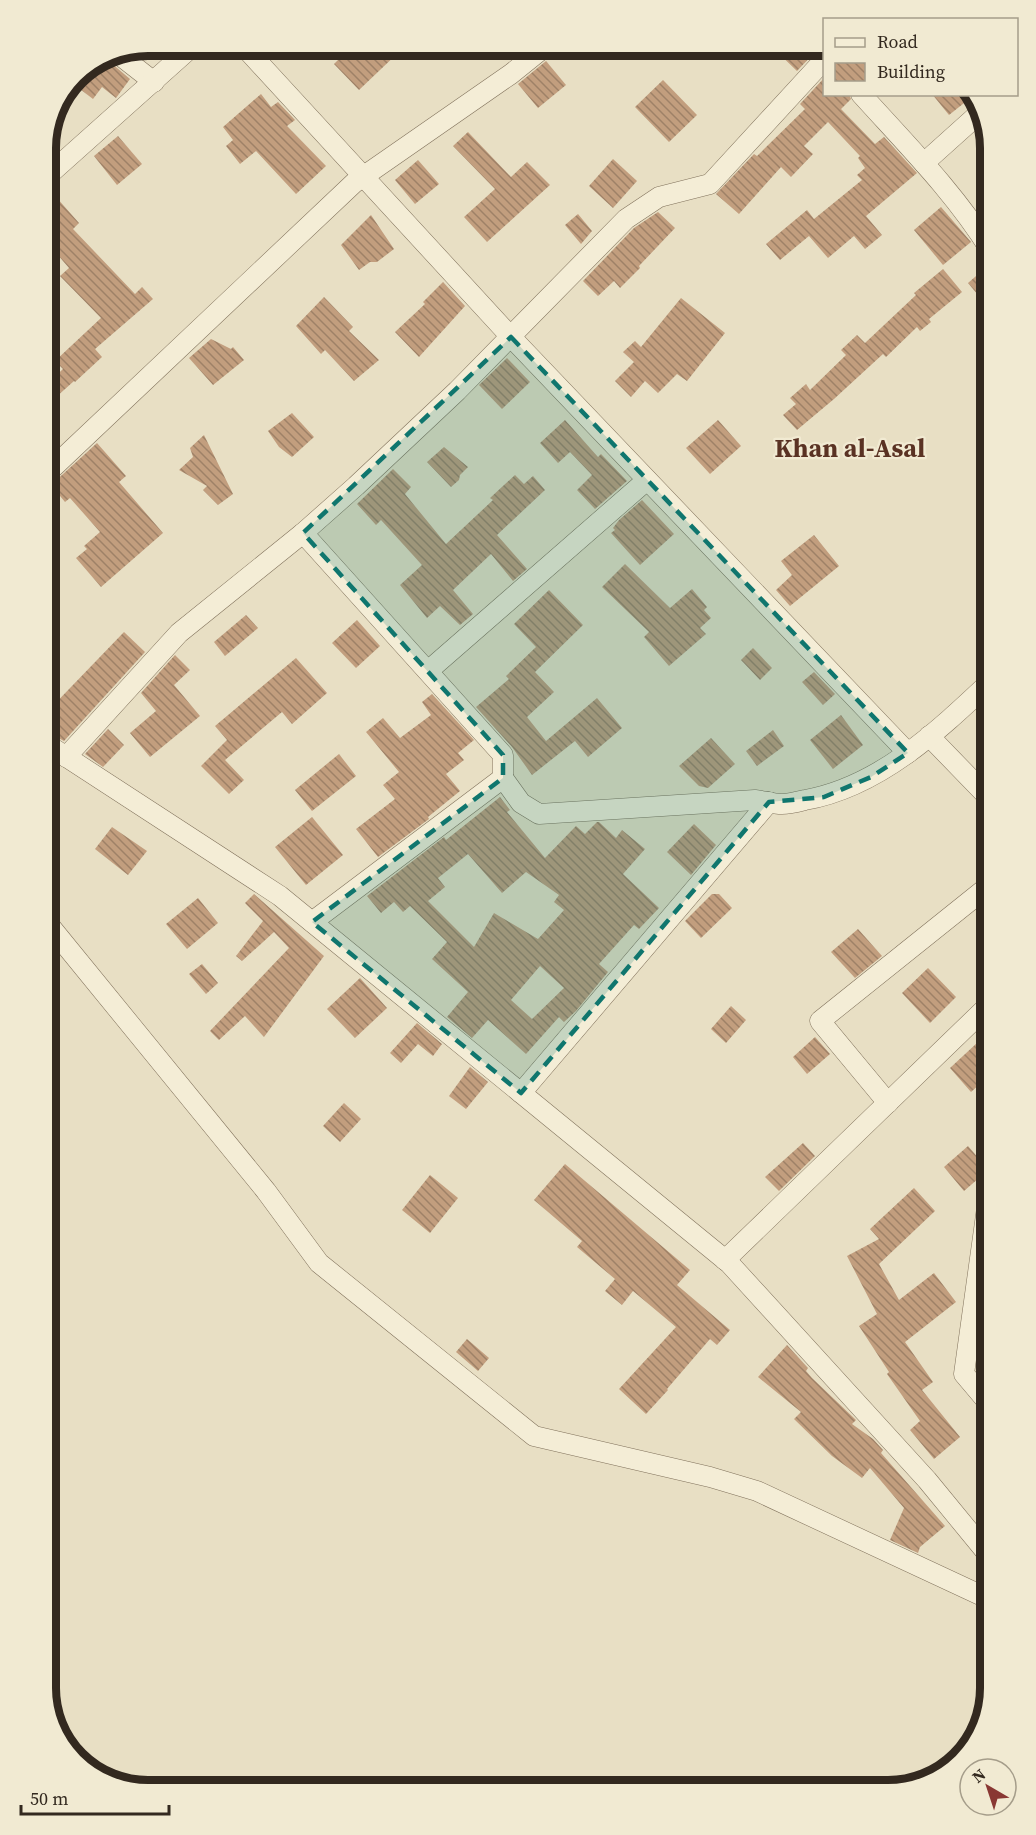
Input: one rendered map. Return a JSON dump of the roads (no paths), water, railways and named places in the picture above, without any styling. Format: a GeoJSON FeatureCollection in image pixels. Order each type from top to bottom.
{"type":"FeatureCollection","features":[{"type":"Feature","properties":{"kind":"street"},"geometry":{"type":"LineString","coordinates":[[56,168],[183,55]]}},
{"type":"Feature","properties":{"kind":"street"},"geometry":{"type":"LineString","coordinates":[[252,55],[511,337],[908,753]]}},
{"type":"Feature","properties":{"kind":"street"},"geometry":{"type":"LineString","coordinates":[[56,466],[363,177],[534,56]]}},
{"type":"Feature","properties":{"kind":"street"},"geometry":{"type":"LineString","coordinates":[[124,59],[154,82]]}},
{"type":"Feature","properties":{"kind":"street"},"geometry":{"type":"LineString","coordinates":[[66,757],[179,633],[303,533],[458,391],[626,219],[659,197],[710,184],[823,62]]}},
{"type":"Feature","properties":{"kind":"street"},"geometry":{"type":"LineString","coordinates":[[863,96],[924,163],[971,219],[980,233]]}},
{"type":"Feature","properties":{"kind":"street"},"geometry":{"type":"LineString","coordinates":[[924,163],[975,117]]}},
{"type":"Feature","properties":{"kind":"street"},"geometry":{"type":"LineString","coordinates":[[428,671],[647,480]]}},
{"type":"Feature","properties":{"kind":"street"},"geometry":{"type":"LineString","coordinates":[[303,533],[503,755],[503,778],[521,803],[539,814],[755,800],[784,804],[824,797],[871,777],[908,753],[980,691]]}},
{"type":"Feature","properties":{"kind":"street"},"geometry":{"type":"LineString","coordinates":[[929,736],[980,789]]}},
{"type":"Feature","properties":{"kind":"street"},"geometry":{"type":"LineString","coordinates":[[56,750],[280,896],[725,1260],[927,1480],[980,1545]]}},
{"type":"Feature","properties":{"kind":"street"},"geometry":{"type":"LineString","coordinates":[[312,922],[503,778]]}},
{"type":"Feature","properties":{"kind":"street"},"geometry":{"type":"LineString","coordinates":[[521,1093],[769,802]]}},
{"type":"Feature","properties":{"kind":"street"},"geometry":{"type":"LineString","coordinates":[[888,1103],[820,1021],[980,893]]}},
{"type":"Feature","properties":{"kind":"street"},"geometry":{"type":"LineString","coordinates":[[55,933],[266,1191],[319,1263],[534,1436],[710,1477],[757,1491],[980,1595]]}},
{"type":"Feature","properties":{"kind":"street"},"geometry":{"type":"LineString","coordinates":[[725,1260],[980,1014]]}},
{"type":"Feature","properties":{"kind":"street"},"geometry":{"type":"LineString","coordinates":[[980,1258],[964,1374],[980,1393]]}},
{"type":"Feature","properties":{"kind":"district","name":"Khan al-Asal"},"geometry":{"type":"Point","coordinates":[850,448]}}]}
